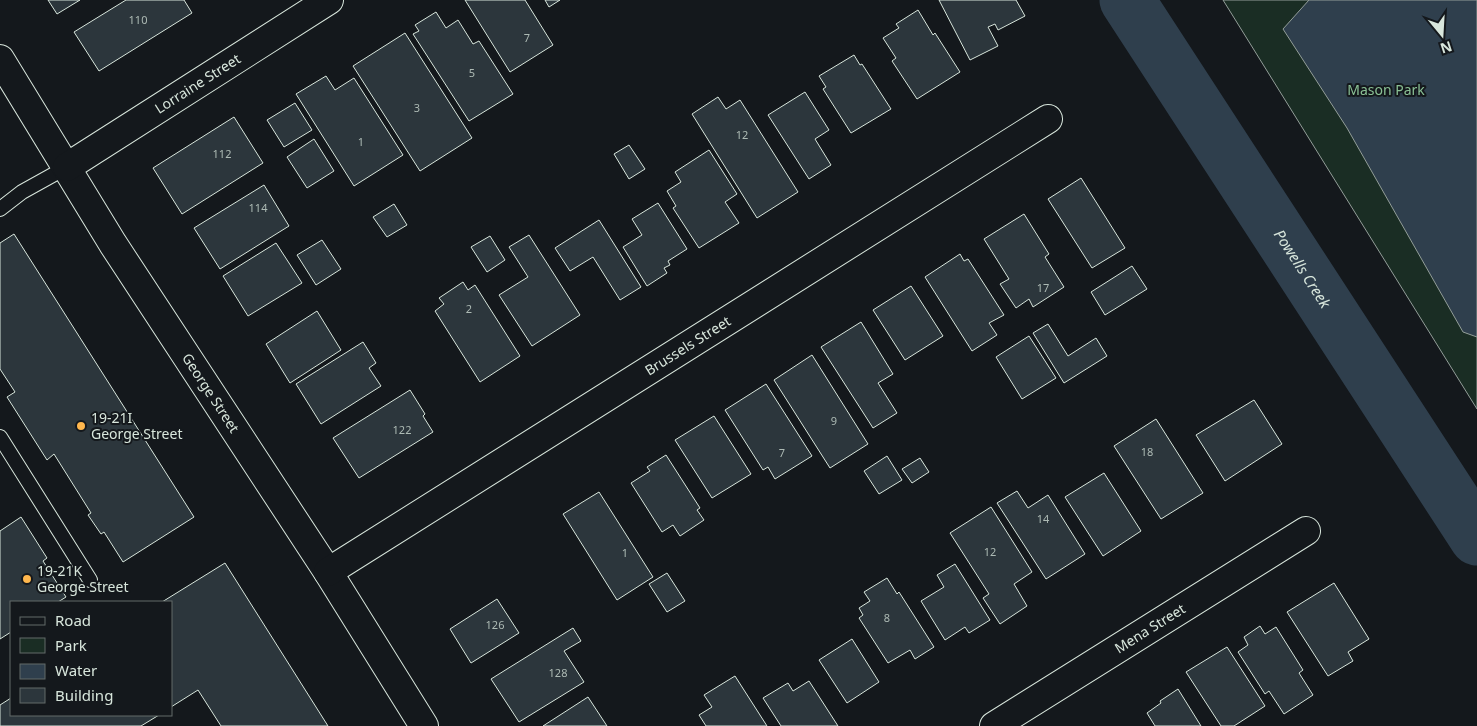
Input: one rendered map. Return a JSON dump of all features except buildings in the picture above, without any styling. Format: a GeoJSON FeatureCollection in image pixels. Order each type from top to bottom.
{"type":"FeatureCollection","features":[{"type":"Feature","properties":{"kind":"street","name":"Lorraine Street"},"geometry":{"type":"LineString","coordinates":[[67,167],[329,0]]}},
{"type":"Feature","properties":{"kind":"street","name":"George Street"},"geometry":{"type":"LineString","coordinates":[[0,59],[113,244],[328,572],[424,726]]}},
{"type":"Feature","properties":{"kind":"street","name":"Brussels Street"},"geometry":{"type":"LineString","coordinates":[[328,572],[1048,119]]}},
{"type":"Feature","properties":{"kind":"street","name":"Mena Street"},"geometry":{"type":"LineString","coordinates":[[994,726],[1306,532]]}},
{"type":"Feature","properties":{"kind":"lane"},"geometry":{"type":"LineString","coordinates":[[0,209],[22,192],[67,167]]}},
{"type":"Feature","properties":{"kind":"lane"},"geometry":{"type":"LineString","coordinates":[[0,437],[90,580]]}},
{"type":"Feature","properties":{"kind":"green space","name":"Mason Park"},"geometry":{"type":"Polygon","coordinates":[[[1223,0],[1477,0],[1477,409],[1223,0]]]}},
{"type":"Feature","properties":{"kind":"water","name":"Mason Park"},"geometry":{"type":"Polygon","coordinates":[[[1309,0],[1477,0],[1477,337],[1463,332],[1347,128],[1283,29],[1309,0]]]}},
{"type":"Feature","properties":{"kind":"waterway","name":"Powells Creek"},"geometry":{"type":"LineString","coordinates":[[1127,0],[1477,538]]}},
{"type":"Feature","properties":{"kind":"place","name":"19-21I George Street"},"geometry":{"type":"Point","coordinates":[81,426]}},
{"type":"Feature","properties":{"kind":"place","name":"19-21K George Street"},"geometry":{"type":"Point","coordinates":[27,579]}}]}
